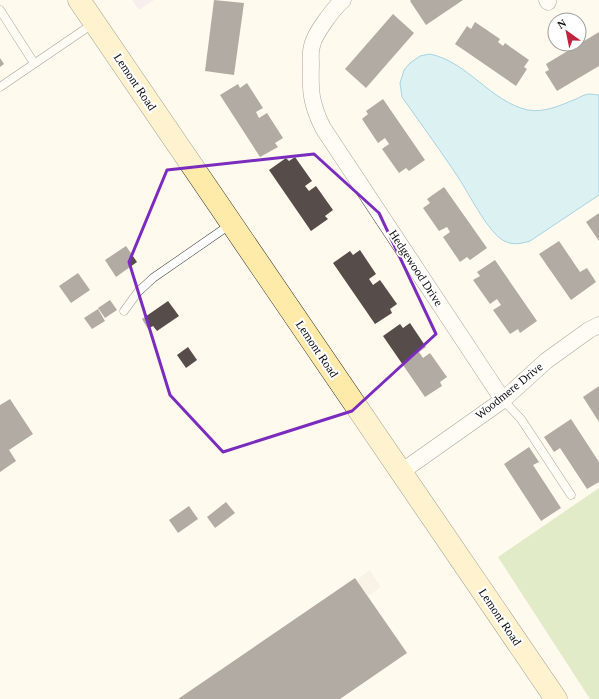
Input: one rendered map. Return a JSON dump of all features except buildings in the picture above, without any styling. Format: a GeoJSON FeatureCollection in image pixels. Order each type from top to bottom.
{"type":"FeatureCollection","features":[{"type":"Feature","properties":{"kind":"main road","name":"Lemont Road"},"geometry":{"type":"LineString","coordinates":[[79,0],[556,699]]}},
{"type":"Feature","properties":{"kind":"street","name":"Hedgewood Drive"},"geometry":{"type":"LineString","coordinates":[[343,0],[326,20],[312,45],[310,86],[312,101],[317,115],[329,136],[502,400]]}},
{"type":"Feature","properties":{"kind":"street","name":"Woodmere Drive"},"geometry":{"type":"LineString","coordinates":[[401,472],[502,400],[546,361],[589,330],[599,325]]}},
{"type":"Feature","properties":{"kind":"lane"},"geometry":{"type":"LineString","coordinates":[[1,11],[34,63]]}},
{"type":"Feature","properties":{"kind":"lane"},"geometry":{"type":"LineString","coordinates":[[0,87],[94,22]]}},
{"type":"Feature","properties":{"kind":"lane"},"geometry":{"type":"LineString","coordinates":[[124,311],[138,292],[153,278],[231,223]]}},
{"type":"Feature","properties":{"kind":"lane"},"geometry":{"type":"LineString","coordinates":[[502,400],[520,419],[571,494]]}},
{"type":"Feature","properties":{"kind":"highlighted area"},"geometry":{"type":"Polygon","coordinates":[[[314,154],[379,213],[436,334],[352,411],[223,452],[170,395],[129,262],[167,170],[314,154]]]}},
{"type":"Feature","properties":{"kind":"shaded area"},"geometry":{"type":"Polygon","coordinates":[[[132,0],[154,0],[139,10],[132,0]]]}},
{"type":"Feature","properties":{"kind":"shaded area"},"geometry":{"type":"Polygon","coordinates":[[[370,570],[381,587],[368,596],[357,580],[370,570]]]}},
{"type":"Feature","properties":{"kind":"green space"},"geometry":{"type":"Polygon","coordinates":[[[599,488],[599,699],[590,699],[498,557],[599,488]]]}},
{"type":"Feature","properties":{"kind":"water"},"geometry":{"type":"Polygon","coordinates":[[[430,54],[444,58],[468,73],[502,99],[515,106],[528,110],[534,111],[559,106],[586,94],[599,95],[599,195],[530,241],[516,244],[508,243],[495,234],[458,177],[402,97],[400,83],[404,70],[410,63],[420,56],[430,54]]]}}]}
